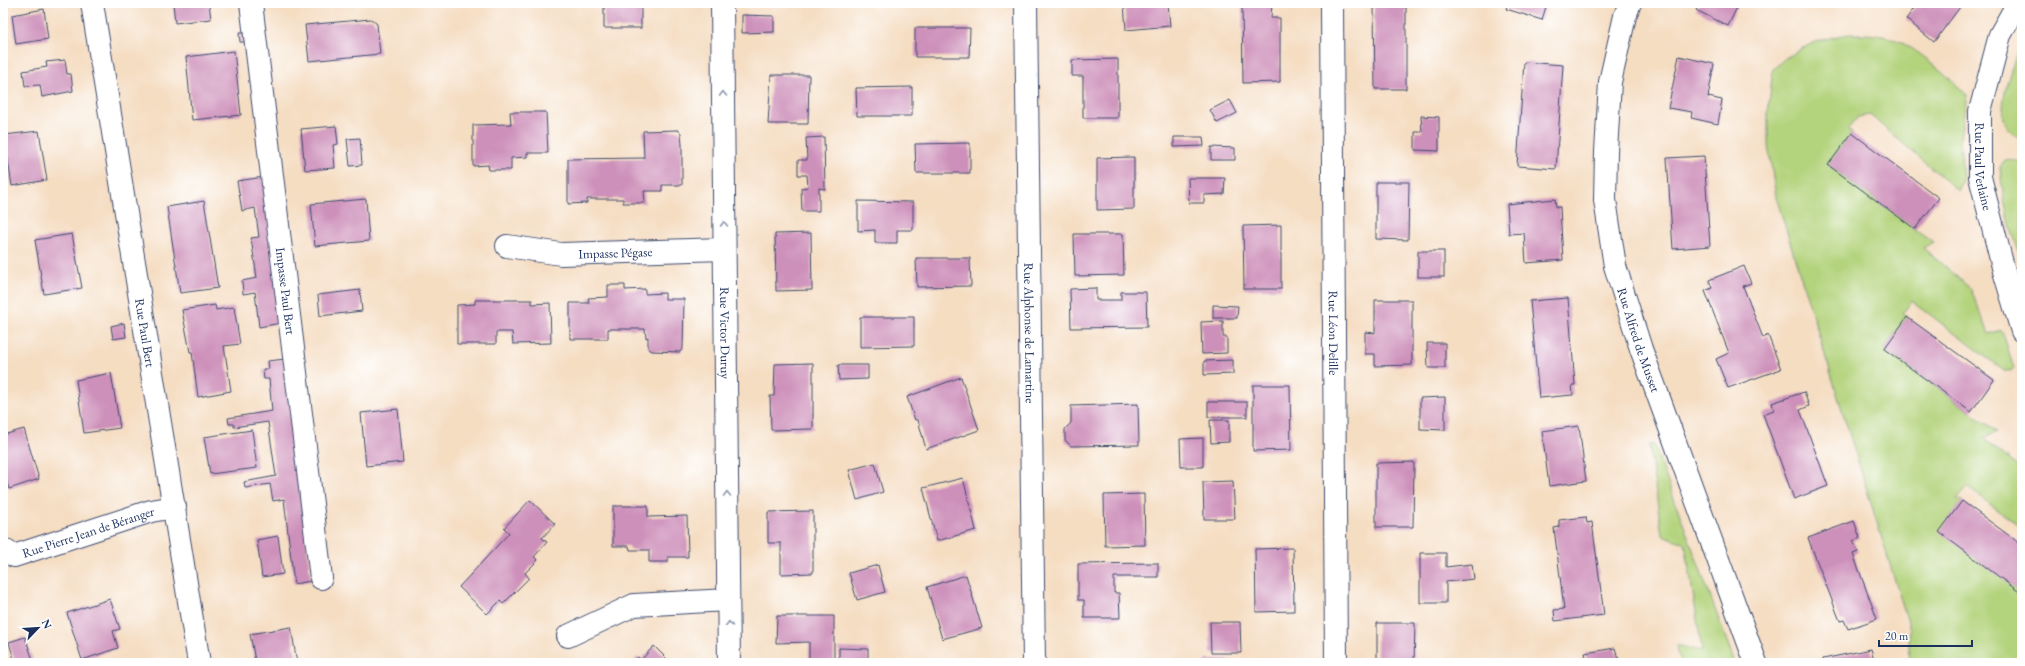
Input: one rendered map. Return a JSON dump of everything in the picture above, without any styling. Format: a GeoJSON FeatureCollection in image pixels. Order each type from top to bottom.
{"type":"FeatureCollection","features":[{"type":"Feature","properties":{"kind":"street","name":"Rue Paul Bert"},"geometry":{"type":"LineString","coordinates":[[92,3],[175,507],[199,663]]}},
{"type":"Feature","properties":{"kind":"street","name":"Impasse Paul Bert"},"geometry":{"type":"LineString","coordinates":[[252,3],[321,578]]}},
{"type":"Feature","properties":{"kind":"street","name":"Rue Victor Duruy"},"geometry":{"type":"LineString","coordinates":[[722,3],[729,663]]}},
{"type":"Feature","properties":{"kind":"street","name":"Rue Alphonse de Lamartine"},"geometry":{"type":"LineString","coordinates":[[1026,3],[1034,663]]}},
{"type":"Feature","properties":{"kind":"street","name":"Rue Léon Delille"},"geometry":{"type":"LineString","coordinates":[[1332,3],[1336,663]]}},
{"type":"Feature","properties":{"kind":"street","name":"Rue Alfred de Musset"},"geometry":{"type":"LineString","coordinates":[[1630,3],[1625,16],[1610,82],[1606,152],[1605,200],[1615,266],[1641,349],[1756,663]]}},
{"type":"Feature","properties":{"kind":"street","name":"Rue Paul Verlaine"},"geometry":{"type":"LineString","coordinates":[[2018,3],[2000,35],[1980,111],[1980,176],[2004,271],[2022,331]]}},
{"type":"Feature","properties":{"kind":"street","name":"Impasse Pégase"},"geometry":{"type":"LineString","coordinates":[[507,246],[561,254],[724,249]]}},
{"type":"Feature","properties":{"kind":"street","name":"Rue Pierre Jean de Béranger"},"geometry":{"type":"LineString","coordinates":[[3,549],[14,556],[151,512],[175,507]]}},
{"type":"Feature","properties":{"kind":"street"},"geometry":{"type":"LineString","coordinates":[[568,636],[634,605],[728,600]]}},
{"type":"Feature","properties":{"kind":"green space"},"geometry":{"type":"Polygon","coordinates":[[[1850,34],[1879,35],[1896,40],[1906,45],[1934,64],[1967,95],[1960,139],[1963,181],[1958,191],[1870,115],[1858,117],[1847,130],[1852,133],[1828,165],[1933,242],[1923,248],[1971,289],[1988,334],[2002,330],[2014,369],[2011,372],[2004,371],[1912,301],[1902,314],[1907,317],[1884,349],[1997,431],[1983,438],[2022,470],[2022,528],[1967,487],[1957,499],[1962,501],[2022,594],[2022,663],[1908,663],[1910,629],[1776,197],[1768,145],[1768,112],[1773,69],[1800,49],[1808,45],[1850,34]]]}},
{"type":"Feature","properties":{"kind":"green space"},"geometry":{"type":"Polygon","coordinates":[[[2022,41],[2022,141],[2007,126],[2003,108],[2007,84],[2022,41]]]}},
{"type":"Feature","properties":{"kind":"green space"},"geometry":{"type":"Polygon","coordinates":[[[2013,160],[2022,162],[2022,260],[2007,214],[2000,167],[2005,161],[2013,160]]]}},
{"type":"Feature","properties":{"kind":"green space"},"geometry":{"type":"Polygon","coordinates":[[[1649,445],[1654,445],[1735,663],[1682,663],[1677,652],[1676,645],[1702,651],[1685,543],[1662,535],[1649,445]]]}},
{"type":"Feature","properties":{"kind":"building"},"geometry":{"type":"Polygon","coordinates":[[[173,3],[209,3],[211,19],[175,23],[173,3]]]}},
{"type":"Feature","properties":{"kind":"building"},"geometry":{"type":"Polygon","coordinates":[[[604,3],[641,3],[641,28],[604,28],[604,3]]]}},
{"type":"Feature","properties":{"kind":"building"},"geometry":{"type":"Polygon","coordinates":[[[1124,3],[1168,3],[1170,26],[1126,30],[1124,3]]]}},
{"type":"Feature","properties":{"kind":"building"},"geometry":{"type":"Polygon","coordinates":[[[1242,3],[1272,3],[1271,18],[1280,18],[1280,82],[1243,83],[1242,3]]]}},
{"type":"Feature","properties":{"kind":"building"},"geometry":{"type":"Polygon","coordinates":[[[1508,3],[1547,3],[1542,20],[1506,9],[1508,3]]]}},
{"type":"Feature","properties":{"kind":"building"},"geometry":{"type":"Polygon","coordinates":[[[1699,3],[1739,3],[1728,26],[1696,10],[1699,3]]]}},
{"type":"Feature","properties":{"kind":"building"},"geometry":{"type":"Polygon","coordinates":[[[1918,3],[1963,3],[1934,42],[1906,19],[1918,3]]]}},
{"type":"Feature","properties":{"kind":"building"},"geometry":{"type":"Polygon","coordinates":[[[1374,6],[1406,6],[1406,89],[1375,89],[1374,6]]]}},
{"type":"Feature","properties":{"kind":"building"},"geometry":{"type":"Polygon","coordinates":[[[44,9],[48,39],[16,44],[12,15],[44,9]]]}},
{"type":"Feature","properties":{"kind":"building"},"geometry":{"type":"Polygon","coordinates":[[[742,15],[774,16],[774,32],[742,33],[742,15]]]}},
{"type":"Feature","properties":{"kind":"building"},"geometry":{"type":"Polygon","coordinates":[[[371,19],[377,24],[380,54],[309,61],[305,25],[371,19]]]}},
{"type":"Feature","properties":{"kind":"building"},"geometry":{"type":"Polygon","coordinates":[[[915,28],[970,28],[969,57],[915,57],[915,28]]]}},
{"type":"Feature","properties":{"kind":"building"},"geometry":{"type":"Polygon","coordinates":[[[239,33],[247,33],[248,42],[240,42],[239,33]]]}},
{"type":"Feature","properties":{"kind":"building"},"geometry":{"type":"Polygon","coordinates":[[[234,51],[241,115],[192,120],[186,57],[234,51]]]}},
{"type":"Feature","properties":{"kind":"building"},"geometry":{"type":"Polygon","coordinates":[[[1679,56],[1714,64],[1708,97],[1722,100],[1718,124],[1691,118],[1692,112],[1668,108],[1679,56]]]}},
{"type":"Feature","properties":{"kind":"building"},"geometry":{"type":"Polygon","coordinates":[[[1118,59],[1118,118],[1083,118],[1083,76],[1072,76],[1072,60],[1118,59]]]}},
{"type":"Feature","properties":{"kind":"building"},"geometry":{"type":"Polygon","coordinates":[[[65,60],[67,74],[71,74],[73,91],[42,97],[40,85],[25,86],[23,71],[47,67],[46,62],[65,60]]]}},
{"type":"Feature","properties":{"kind":"building"},"geometry":{"type":"Polygon","coordinates":[[[1524,62],[1563,65],[1556,169],[1517,166],[1524,62]]]}},
{"type":"Feature","properties":{"kind":"building"},"geometry":{"type":"Polygon","coordinates":[[[771,75],[809,75],[808,124],[768,124],[771,75]]]}},
{"type":"Feature","properties":{"kind":"building"},"geometry":{"type":"Polygon","coordinates":[[[912,87],[912,116],[857,116],[856,88],[912,87]]]}},
{"type":"Feature","properties":{"kind":"building"},"geometry":{"type":"Polygon","coordinates":[[[1230,100],[1237,113],[1217,123],[1210,110],[1230,100]]]}},
{"type":"Feature","properties":{"kind":"building"},"geometry":{"type":"Polygon","coordinates":[[[510,112],[546,112],[548,153],[527,153],[527,157],[511,158],[511,170],[489,170],[488,165],[473,166],[473,125],[511,124],[510,112]]]}},
{"type":"Feature","properties":{"kind":"building"},"geometry":{"type":"Polygon","coordinates":[[[1421,116],[1439,117],[1439,151],[1415,150],[1415,132],[1422,132],[1421,116]]]}},
{"type":"Feature","properties":{"kind":"building"},"geometry":{"type":"Polygon","coordinates":[[[336,126],[338,144],[333,145],[335,168],[305,170],[301,129],[336,126]]]}},
{"type":"Feature","properties":{"kind":"building"},"geometry":{"type":"Polygon","coordinates":[[[678,130],[681,133],[682,145],[682,185],[662,185],[662,191],[644,191],[645,203],[623,203],[623,199],[587,199],[587,203],[568,204],[568,159],[644,158],[643,131],[678,130]]]}},
{"type":"Feature","properties":{"kind":"building"},"geometry":{"type":"Polygon","coordinates":[[[39,131],[47,180],[12,186],[4,135],[39,131]]]}},
{"type":"Feature","properties":{"kind":"building"},"geometry":{"type":"Polygon","coordinates":[[[1852,133],[1939,198],[1915,229],[1828,165],[1852,133]]]}},
{"type":"Feature","properties":{"kind":"building"},"geometry":{"type":"Polygon","coordinates":[[[824,137],[825,189],[819,188],[819,211],[802,211],[801,188],[808,187],[807,175],[798,175],[798,160],[807,160],[806,138],[824,137]]]}},
{"type":"Feature","properties":{"kind":"building"},"geometry":{"type":"Polygon","coordinates":[[[1174,137],[1203,137],[1204,146],[1174,147],[1174,137]]]}},
{"type":"Feature","properties":{"kind":"building"},"geometry":{"type":"Polygon","coordinates":[[[360,138],[362,165],[350,166],[347,139],[360,138]]]}},
{"type":"Feature","properties":{"kind":"building"},"geometry":{"type":"Polygon","coordinates":[[[970,143],[970,173],[916,173],[915,144],[970,143]]]}},
{"type":"Feature","properties":{"kind":"building"},"geometry":{"type":"Polygon","coordinates":[[[1211,147],[1235,148],[1235,160],[1211,160],[1211,147]]]}},
{"type":"Feature","properties":{"kind":"building"},"geometry":{"type":"Polygon","coordinates":[[[1704,156],[1710,246],[1673,249],[1667,158],[1704,156]]]}},
{"type":"Feature","properties":{"kind":"building"},"geometry":{"type":"Polygon","coordinates":[[[1134,157],[1134,209],[1097,210],[1097,158],[1134,157]]]}},
{"type":"Feature","properties":{"kind":"building"},"geometry":{"type":"Polygon","coordinates":[[[264,177],[281,323],[259,327],[255,292],[243,294],[242,281],[257,278],[251,238],[259,237],[255,208],[242,211],[237,181],[264,177]]]}},
{"type":"Feature","properties":{"kind":"building"},"geometry":{"type":"Polygon","coordinates":[[[1188,178],[1225,178],[1224,194],[1204,195],[1204,203],[1189,203],[1188,178]]]}},
{"type":"Feature","properties":{"kind":"building"},"geometry":{"type":"Polygon","coordinates":[[[1376,182],[1409,182],[1408,240],[1376,239],[1376,182]]]}},
{"type":"Feature","properties":{"kind":"building"},"geometry":{"type":"Polygon","coordinates":[[[3,188],[7,207],[3,208],[3,188]]]}},
{"type":"Feature","properties":{"kind":"building"},"geometry":{"type":"Polygon","coordinates":[[[366,199],[369,241],[315,246],[311,204],[366,199]]]}},
{"type":"Feature","properties":{"kind":"building"},"geometry":{"type":"Polygon","coordinates":[[[1555,199],[1556,207],[1560,207],[1563,260],[1526,263],[1524,233],[1509,234],[1507,204],[1555,199]]]}},
{"type":"Feature","properties":{"kind":"building"},"geometry":{"type":"Polygon","coordinates":[[[204,201],[218,288],[180,293],[167,207],[204,201]]]}},
{"type":"Feature","properties":{"kind":"building"},"geometry":{"type":"Polygon","coordinates":[[[858,201],[913,202],[913,230],[897,230],[897,243],[875,243],[875,230],[858,231],[858,201]]]}},
{"type":"Feature","properties":{"kind":"building"},"geometry":{"type":"Polygon","coordinates":[[[1281,225],[1281,289],[1244,289],[1243,226],[1281,225]]]}},
{"type":"Feature","properties":{"kind":"building"},"geometry":{"type":"Polygon","coordinates":[[[811,233],[812,290],[776,291],[775,234],[811,233]]]}},
{"type":"Feature","properties":{"kind":"building"},"geometry":{"type":"Polygon","coordinates":[[[72,234],[82,288],[44,294],[35,240],[72,234]]]}},
{"type":"Feature","properties":{"kind":"building"},"geometry":{"type":"Polygon","coordinates":[[[1074,234],[1123,234],[1124,275],[1075,276],[1074,234]]]}},
{"type":"Feature","properties":{"kind":"building"},"geometry":{"type":"Polygon","coordinates":[[[1418,251],[1444,251],[1444,277],[1418,277],[1418,251]]]}},
{"type":"Feature","properties":{"kind":"building"},"geometry":{"type":"Polygon","coordinates":[[[916,258],[970,258],[971,286],[917,287],[916,258]]]}},
{"type":"Feature","properties":{"kind":"building"},"geometry":{"type":"Polygon","coordinates":[[[1744,266],[1751,283],[1743,286],[1763,338],[1768,335],[1781,369],[1728,388],[1716,359],[1729,353],[1705,291],[1712,288],[1709,280],[1744,266]]]}},
{"type":"Feature","properties":{"kind":"building"},"geometry":{"type":"Polygon","coordinates":[[[608,285],[625,285],[625,290],[645,289],[645,294],[665,293],[665,299],[684,299],[683,348],[680,352],[652,351],[648,348],[648,337],[646,338],[645,329],[608,329],[608,339],[570,339],[570,303],[589,303],[588,298],[608,297],[608,285]]]}},
{"type":"Feature","properties":{"kind":"building"},"geometry":{"type":"Polygon","coordinates":[[[1096,288],[1096,300],[1121,300],[1121,292],[1146,292],[1147,327],[1071,328],[1070,289],[1096,288]]]}},
{"type":"Feature","properties":{"kind":"building"},"geometry":{"type":"Polygon","coordinates":[[[360,290],[362,311],[320,316],[318,295],[360,290]]]}},
{"type":"Feature","properties":{"kind":"building"},"geometry":{"type":"Polygon","coordinates":[[[1568,298],[1575,385],[1572,385],[1573,395],[1539,398],[1530,301],[1568,298]]]}},
{"type":"Feature","properties":{"kind":"building"},"geometry":{"type":"Polygon","coordinates":[[[475,300],[532,300],[532,304],[550,303],[551,343],[513,344],[512,332],[496,332],[496,344],[457,344],[457,305],[475,304],[475,300]]]}},
{"type":"Feature","properties":{"kind":"building"},"geometry":{"type":"Polygon","coordinates":[[[1375,300],[1412,300],[1412,365],[1375,366],[1375,354],[1365,354],[1365,332],[1375,333],[1375,300]]]}},
{"type":"Feature","properties":{"kind":"building"},"geometry":{"type":"Polygon","coordinates":[[[215,305],[216,310],[234,307],[240,344],[224,346],[231,391],[198,397],[192,352],[190,352],[182,310],[215,305]]]}},
{"type":"Feature","properties":{"kind":"building"},"geometry":{"type":"Polygon","coordinates":[[[1213,305],[1238,306],[1237,318],[1213,318],[1213,305]]]}},
{"type":"Feature","properties":{"kind":"building"},"geometry":{"type":"Polygon","coordinates":[[[860,317],[914,317],[914,346],[860,347],[860,317]]]}},
{"type":"Feature","properties":{"kind":"building"},"geometry":{"type":"Polygon","coordinates":[[[1907,317],[1994,380],[1971,412],[1884,349],[1907,317]]]}},
{"type":"Feature","properties":{"kind":"building"},"geometry":{"type":"Polygon","coordinates":[[[1223,321],[1223,337],[1227,337],[1227,353],[1202,354],[1201,322],[1223,321]]]}},
{"type":"Feature","properties":{"kind":"building"},"geometry":{"type":"Polygon","coordinates":[[[124,323],[126,337],[113,339],[111,326],[124,323]]]}},
{"type":"Feature","properties":{"kind":"building"},"geometry":{"type":"Polygon","coordinates":[[[1427,343],[1445,343],[1445,368],[1428,368],[1427,343]]]}},
{"type":"Feature","properties":{"kind":"building"},"geometry":{"type":"Polygon","coordinates":[[[285,359],[311,581],[294,584],[284,499],[273,501],[270,484],[245,488],[244,482],[276,476],[268,422],[234,427],[234,424],[229,424],[228,418],[272,411],[269,379],[264,379],[263,369],[269,369],[268,361],[285,359]]]}},
{"type":"Feature","properties":{"kind":"building"},"geometry":{"type":"Polygon","coordinates":[[[1233,360],[1233,374],[1204,375],[1204,361],[1233,360]]]}},
{"type":"Feature","properties":{"kind":"building"},"geometry":{"type":"Polygon","coordinates":[[[813,363],[813,429],[771,430],[770,396],[774,396],[775,364],[813,363]]]}},
{"type":"Feature","properties":{"kind":"building"},"geometry":{"type":"Polygon","coordinates":[[[838,365],[868,365],[868,379],[839,380],[838,365]]]}},
{"type":"Feature","properties":{"kind":"building"},"geometry":{"type":"Polygon","coordinates":[[[111,373],[120,428],[84,433],[76,380],[111,373]]]}},
{"type":"Feature","properties":{"kind":"building"},"geometry":{"type":"Polygon","coordinates":[[[961,377],[979,430],[926,449],[918,420],[915,420],[907,397],[961,377]]]}},
{"type":"Feature","properties":{"kind":"building"},"geometry":{"type":"Polygon","coordinates":[[[1253,385],[1290,385],[1291,450],[1253,451],[1253,385]]]}},
{"type":"Feature","properties":{"kind":"building"},"geometry":{"type":"Polygon","coordinates":[[[1804,392],[1809,406],[1800,410],[1828,486],[1794,499],[1763,414],[1774,410],[1772,403],[1804,392]]]}},
{"type":"Feature","properties":{"kind":"building"},"geometry":{"type":"Polygon","coordinates":[[[1445,397],[1445,430],[1420,429],[1420,398],[1445,397]]]}},
{"type":"Feature","properties":{"kind":"building"},"geometry":{"type":"Polygon","coordinates":[[[1208,402],[1247,402],[1247,417],[1208,417],[1208,402]]]}},
{"type":"Feature","properties":{"kind":"building"},"geometry":{"type":"Polygon","coordinates":[[[1138,404],[1139,445],[1071,446],[1065,440],[1065,429],[1071,423],[1071,406],[1138,404]]]}},
{"type":"Feature","properties":{"kind":"building"},"geometry":{"type":"Polygon","coordinates":[[[398,409],[403,462],[366,466],[361,413],[398,409]]]}},
{"type":"Feature","properties":{"kind":"building"},"geometry":{"type":"Polygon","coordinates":[[[1210,420],[1229,420],[1229,442],[1211,443],[1210,420]]]}},
{"type":"Feature","properties":{"kind":"building"},"geometry":{"type":"Polygon","coordinates":[[[1579,426],[1586,481],[1549,486],[1542,431],[1579,426]]]}},
{"type":"Feature","properties":{"kind":"building"},"geometry":{"type":"Polygon","coordinates":[[[24,429],[39,479],[9,489],[3,470],[3,435],[24,429]]]}},
{"type":"Feature","properties":{"kind":"building"},"geometry":{"type":"Polygon","coordinates":[[[252,430],[257,468],[210,474],[204,437],[252,430]]]}},
{"type":"Feature","properties":{"kind":"building"},"geometry":{"type":"Polygon","coordinates":[[[1203,438],[1203,467],[1181,467],[1180,439],[1203,438]]]}},
{"type":"Feature","properties":{"kind":"building"},"geometry":{"type":"Polygon","coordinates":[[[1414,462],[1413,527],[1376,527],[1376,463],[1414,462]]]}},
{"type":"Feature","properties":{"kind":"building"},"geometry":{"type":"Polygon","coordinates":[[[875,463],[883,492],[857,500],[849,470],[875,463]]]}},
{"type":"Feature","properties":{"kind":"building"},"geometry":{"type":"Polygon","coordinates":[[[963,478],[976,530],[937,541],[923,488],[963,478]]]}},
{"type":"Feature","properties":{"kind":"building"},"geometry":{"type":"Polygon","coordinates":[[[1233,481],[1235,519],[1204,519],[1203,482],[1233,481]]]}},
{"type":"Feature","properties":{"kind":"building"},"geometry":{"type":"Polygon","coordinates":[[[1144,494],[1145,545],[1105,546],[1104,495],[1144,494]]]}},
{"type":"Feature","properties":{"kind":"building"},"geometry":{"type":"Polygon","coordinates":[[[530,500],[555,524],[542,538],[547,542],[534,557],[538,560],[525,573],[529,578],[503,604],[500,601],[487,614],[459,587],[509,533],[504,528],[530,500]]]}},
{"type":"Feature","properties":{"kind":"building"},"geometry":{"type":"Polygon","coordinates":[[[1962,501],[2022,545],[2022,594],[1939,532],[1962,501]]]}},
{"type":"Feature","properties":{"kind":"building"},"geometry":{"type":"Polygon","coordinates":[[[613,506],[648,506],[648,517],[687,516],[688,557],[668,557],[668,562],[649,562],[649,550],[630,550],[629,546],[613,546],[613,506]]]}},
{"type":"Feature","properties":{"kind":"building"},"geometry":{"type":"Polygon","coordinates":[[[813,511],[813,573],[781,574],[781,543],[768,543],[768,512],[813,511]]]}},
{"type":"Feature","properties":{"kind":"building"},"geometry":{"type":"Polygon","coordinates":[[[1586,517],[1587,523],[1592,522],[1604,615],[1555,621],[1554,610],[1564,609],[1554,528],[1559,527],[1559,520],[1586,517]]]}},
{"type":"Feature","properties":{"kind":"building"},"geometry":{"type":"Polygon","coordinates":[[[1854,521],[1860,538],[1853,541],[1858,552],[1853,554],[1877,619],[1848,629],[1844,620],[1840,621],[1808,538],[1854,521]]]}},
{"type":"Feature","properties":{"kind":"building"},"geometry":{"type":"Polygon","coordinates":[[[278,536],[283,574],[262,577],[257,540],[278,536]]]}},
{"type":"Feature","properties":{"kind":"building"},"geometry":{"type":"Polygon","coordinates":[[[1293,548],[1294,611],[1256,612],[1255,549],[1293,548]]]}},
{"type":"Feature","properties":{"kind":"building"},"geometry":{"type":"Polygon","coordinates":[[[1420,553],[1446,553],[1446,567],[1472,564],[1474,579],[1446,582],[1446,603],[1420,603],[1420,553]]]}},
{"type":"Feature","properties":{"kind":"building"},"geometry":{"type":"Polygon","coordinates":[[[1158,563],[1158,577],[1114,577],[1114,593],[1119,593],[1120,618],[1084,618],[1084,600],[1078,600],[1078,564],[1158,563]]]}},
{"type":"Feature","properties":{"kind":"building"},"geometry":{"type":"Polygon","coordinates":[[[878,565],[885,592],[857,600],[849,573],[878,565]]]}},
{"type":"Feature","properties":{"kind":"building"},"geometry":{"type":"Polygon","coordinates":[[[966,575],[982,628],[942,639],[927,587],[966,575]]]}},
{"type":"Feature","properties":{"kind":"building"},"geometry":{"type":"Polygon","coordinates":[[[110,599],[120,629],[113,631],[118,648],[82,660],[67,613],[110,599]]]}},
{"type":"Feature","properties":{"kind":"building"},"geometry":{"type":"Polygon","coordinates":[[[777,616],[834,616],[834,661],[809,661],[809,642],[776,643],[777,616]]]}},
{"type":"Feature","properties":{"kind":"building"},"geometry":{"type":"Polygon","coordinates":[[[1210,622],[1240,622],[1241,653],[1211,653],[1210,622]]]}},
{"type":"Feature","properties":{"kind":"building"},"geometry":{"type":"Polygon","coordinates":[[[1377,623],[1415,623],[1414,663],[1377,663],[1377,623]]]}},
{"type":"Feature","properties":{"kind":"building"},"geometry":{"type":"Polygon","coordinates":[[[291,627],[297,663],[252,663],[251,661],[255,661],[250,634],[291,627]]]}},
{"type":"Feature","properties":{"kind":"building"},"geometry":{"type":"Polygon","coordinates":[[[25,637],[34,663],[15,663],[9,642],[25,637]]]}},
{"type":"Feature","properties":{"kind":"building"},"geometry":{"type":"Polygon","coordinates":[[[654,646],[671,663],[632,663],[638,657],[641,660],[654,646]]]}},
{"type":"Feature","properties":{"kind":"building"},"geometry":{"type":"Polygon","coordinates":[[[839,648],[868,649],[868,663],[839,663],[839,648]]]}},
{"type":"Feature","properties":{"kind":"building"},"geometry":{"type":"Polygon","coordinates":[[[1615,648],[1620,663],[1587,663],[1585,653],[1615,648]]]}},
{"type":"Feature","properties":{"kind":"building"},"geometry":{"type":"Polygon","coordinates":[[[1871,649],[1875,663],[1823,663],[1823,659],[1871,649]]]}},
{"type":"Feature","properties":{"kind":"building"},"geometry":{"type":"Polygon","coordinates":[[[1206,660],[1233,660],[1233,663],[1206,663],[1206,660]]]}}]}
